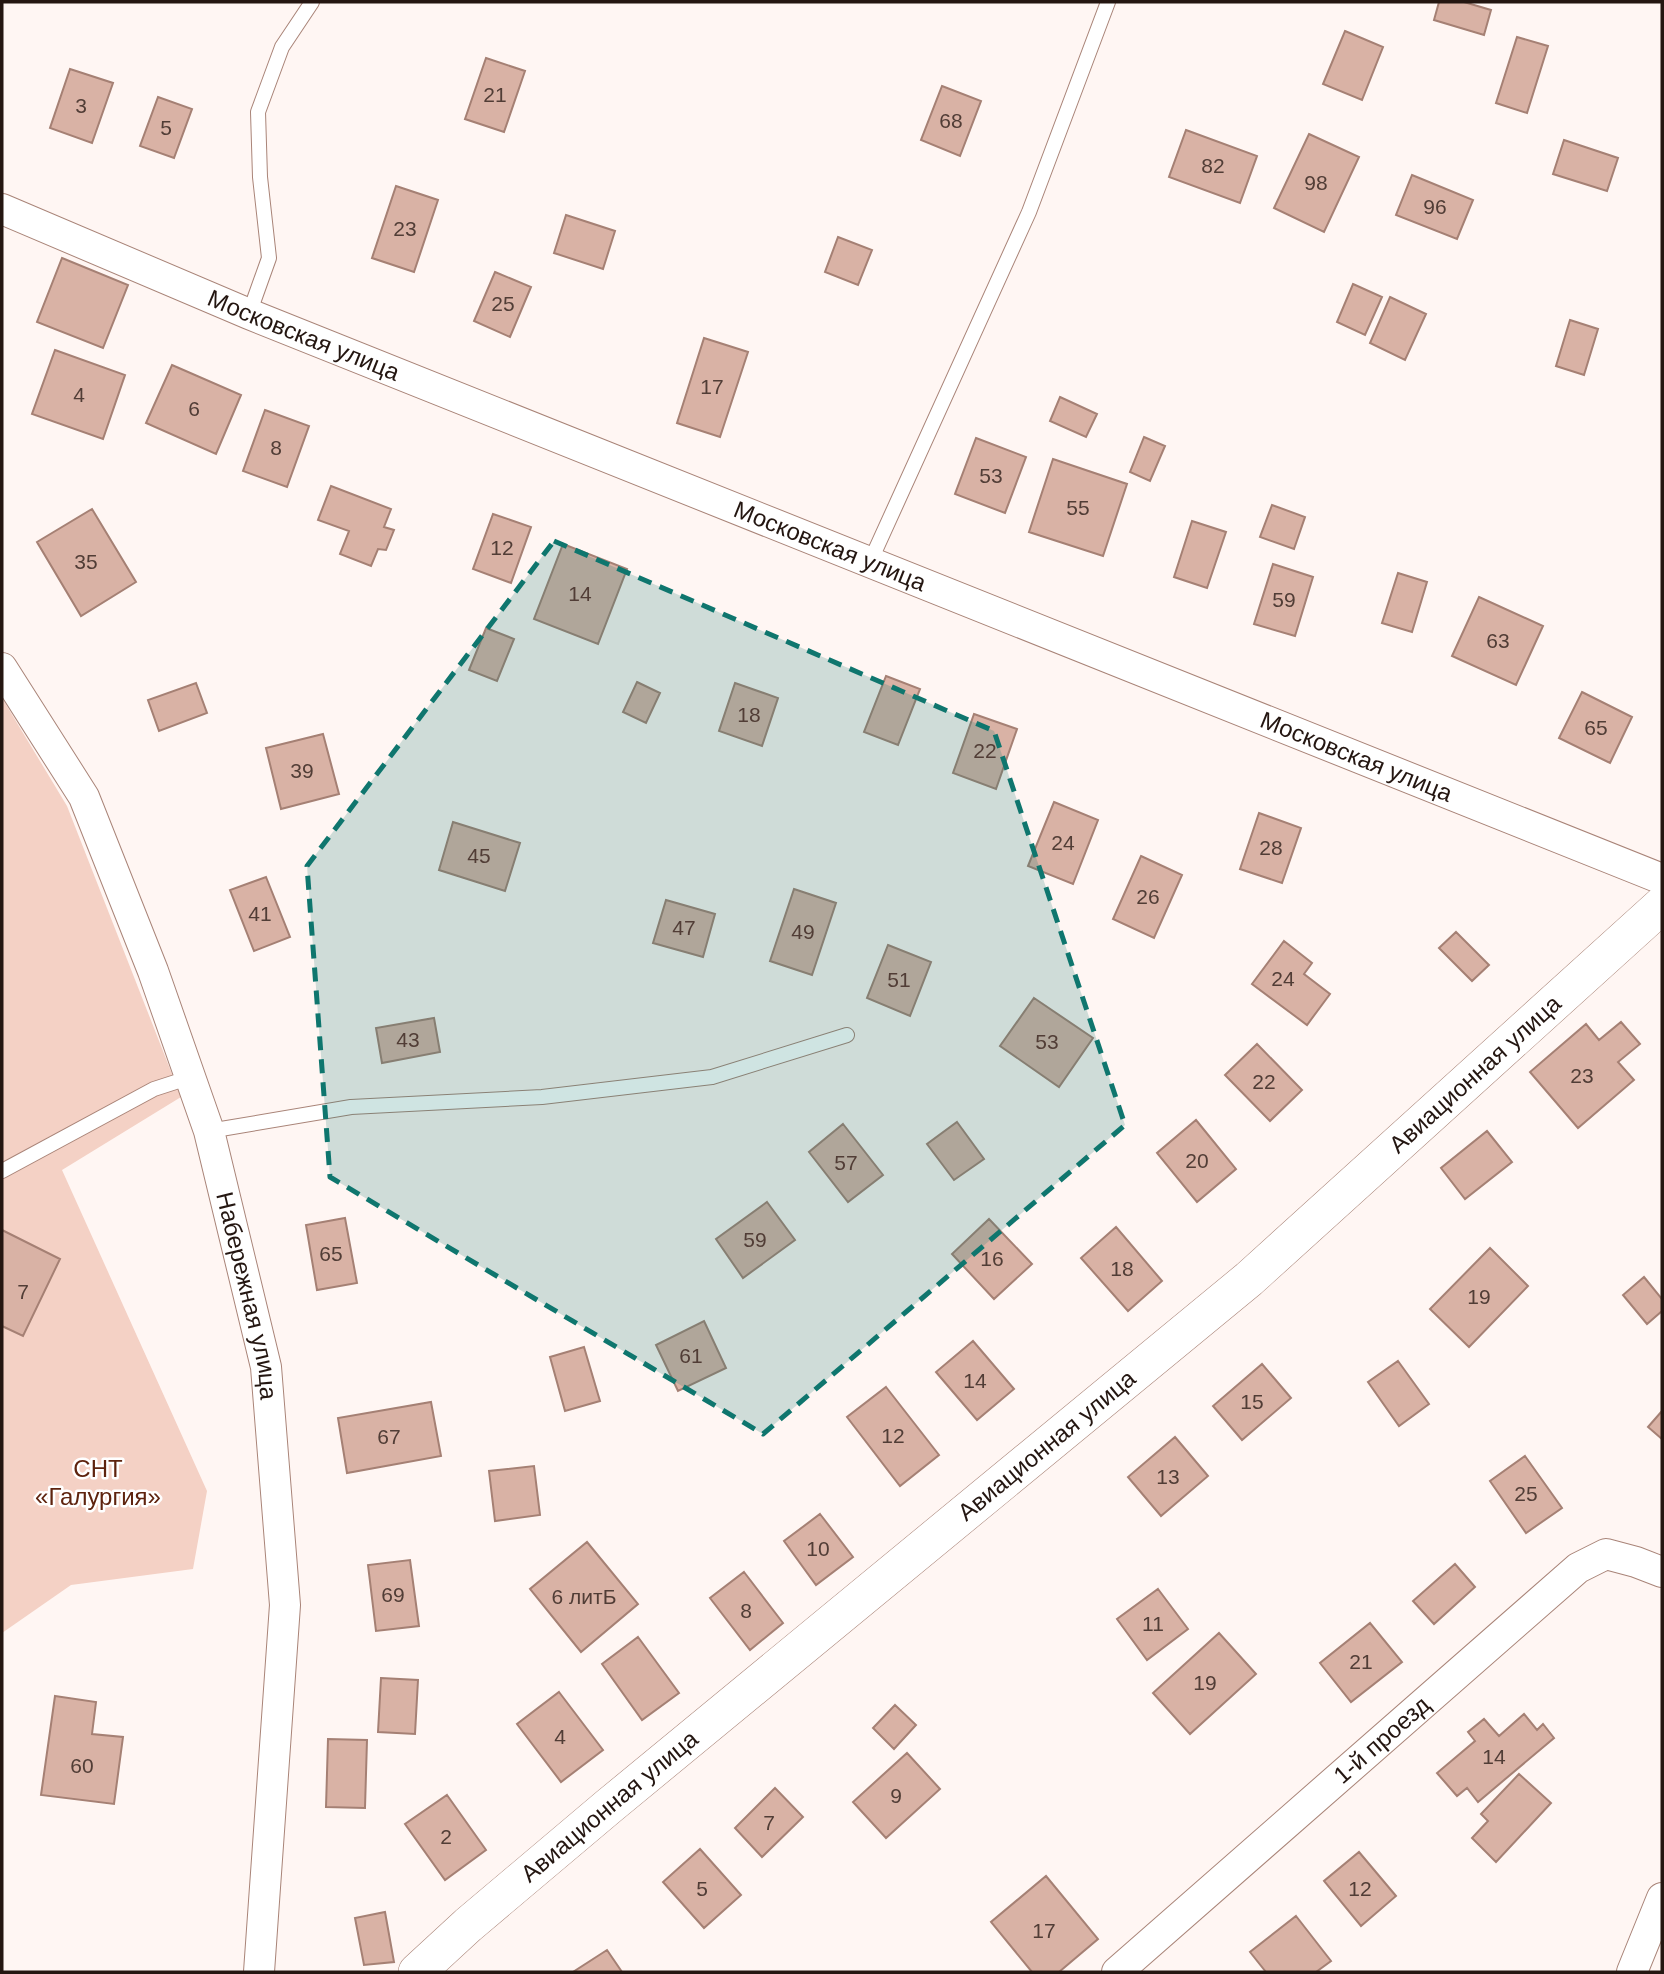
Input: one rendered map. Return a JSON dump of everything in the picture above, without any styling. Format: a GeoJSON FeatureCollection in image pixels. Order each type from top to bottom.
{"type":"FeatureCollection","features":[{"type":"Feature","properties":{"kind":"street","name":"Московская улица"},"geometry":{"type":"LineString","coordinates":[[2,209],[249,314],[1662,879]]}},
{"type":"Feature","properties":{"kind":"street","name":"Набережная улица"},"geometry":{"type":"LineString","coordinates":[[2,668],[84,797],[153,971],[209,1131],[266,1367],[285,1605],[259,1972]]}},
{"type":"Feature","properties":{"kind":"street","name":"Авиационная улица"},"geometry":{"type":"LineString","coordinates":[[417,1972],[468,1925],[609,1806],[1250,1279],[1662,905]]}},
{"type":"Feature","properties":{"kind":"street","name":"1-й проезд"},"geometry":{"type":"LineString","coordinates":[[1116,1972],[1578,1568],[1606,1554],[1662,1572]]}},
{"type":"Feature","properties":{"kind":"street"},"geometry":{"type":"LineString","coordinates":[[1632,1972],[1662,1898]]}},
{"type":"Feature","properties":{"kind":"lane"},"geometry":{"type":"LineString","coordinates":[[249,314],[269,258],[260,177],[258,112],[282,47],[312,2]]}},
{"type":"Feature","properties":{"kind":"lane"},"geometry":{"type":"LineString","coordinates":[[870,562],[1029,212],[1108,2]]}},
{"type":"Feature","properties":{"kind":"lane"},"geometry":{"type":"LineString","coordinates":[[209,1131],[351,1107],[542,1097],[712,1077],[847,1035]]}},
{"type":"Feature","properties":{"kind":"lane"},"geometry":{"type":"LineString","coordinates":[[2,1171],[154,1089],[191,1077]]}},
{"type":"Feature","properties":{"kind":"highlighted area"},"geometry":{"type":"Polygon","coordinates":[[[554,541],[994,731],[1125,1125],[763,1434],[330,1177],[307,866],[554,541]]]}},
{"type":"Feature","properties":{"kind":"green space","name":"СНТ «Галургия»"},"geometry":{"type":"Polygon","coordinates":[[[2,698],[67,806],[181,1097],[62,1170],[207,1491],[193,1569],[71,1585],[2,1633],[2,698]]]}},
{"type":"Feature","properties":{"kind":"building"},"geometry":{"type":"Polygon","coordinates":[[[1439,2],[1464,2],[1491,10],[1484,35],[1434,20],[1439,2]]]}},
{"type":"Feature","properties":{"kind":"building"},"geometry":{"type":"Polygon","coordinates":[[[1345,31],[1383,47],[1362,100],[1323,84],[1345,31]]]}},
{"type":"Feature","properties":{"kind":"building"},"geometry":{"type":"Polygon","coordinates":[[[1517,37],[1548,46],[1527,113],[1496,103],[1517,37]]]}},
{"type":"Feature","properties":{"kind":"building"},"geometry":{"type":"Polygon","coordinates":[[[486,58],[525,71],[504,132],[465,119],[486,58]]]}},
{"type":"Feature","properties":{"kind":"building"},"geometry":{"type":"Polygon","coordinates":[[[70,69],[113,83],[92,143],[50,128],[70,69]]]}},
{"type":"Feature","properties":{"kind":"building"},"geometry":{"type":"Polygon","coordinates":[[[942,86],[981,101],[960,156],[921,140],[942,86]]]}},
{"type":"Feature","properties":{"kind":"building"},"geometry":{"type":"Polygon","coordinates":[[[158,97],[192,109],[174,158],[140,146],[158,97]]]}},
{"type":"Feature","properties":{"kind":"building"},"geometry":{"type":"Polygon","coordinates":[[[1186,130],[1257,156],[1240,203],[1169,177],[1186,130]]]}},
{"type":"Feature","properties":{"kind":"building"},"geometry":{"type":"Polygon","coordinates":[[[1309,134],[1359,157],[1324,232],[1274,208],[1309,134]]]}},
{"type":"Feature","properties":{"kind":"building"},"geometry":{"type":"Polygon","coordinates":[[[1564,140],[1618,158],[1607,191],[1553,174],[1564,140]]]}},
{"type":"Feature","properties":{"kind":"building"},"geometry":{"type":"Polygon","coordinates":[[[1412,175],[1473,200],[1457,239],[1396,215],[1412,175]]]}},
{"type":"Feature","properties":{"kind":"building"},"geometry":{"type":"Polygon","coordinates":[[[396,186],[438,200],[414,272],[372,258],[396,186]]]}},
{"type":"Feature","properties":{"kind":"building"},"geometry":{"type":"Polygon","coordinates":[[[566,215],[615,231],[603,269],[554,253],[566,215]]]}},
{"type":"Feature","properties":{"kind":"building"},"geometry":{"type":"Polygon","coordinates":[[[838,237],[872,250],[858,285],[825,272],[838,237]]]}},
{"type":"Feature","properties":{"kind":"building"},"geometry":{"type":"Polygon","coordinates":[[[62,258],[128,285],[103,348],[37,322],[62,258]]]}},
{"type":"Feature","properties":{"kind":"building"},"geometry":{"type":"Polygon","coordinates":[[[495,272],[531,287],[510,337],[474,321],[495,272]]]}},
{"type":"Feature","properties":{"kind":"building"},"geometry":{"type":"Polygon","coordinates":[[[1353,284],[1382,297],[1365,335],[1337,322],[1353,284]]]}},
{"type":"Feature","properties":{"kind":"building"},"geometry":{"type":"Polygon","coordinates":[[[1390,297],[1426,314],[1405,360],[1370,343],[1390,297]]]}},
{"type":"Feature","properties":{"kind":"building"},"geometry":{"type":"Polygon","coordinates":[[[1570,320],[1598,329],[1584,375],[1556,366],[1570,320]]]}},
{"type":"Feature","properties":{"kind":"building"},"geometry":{"type":"Polygon","coordinates":[[[704,338],[748,352],[720,437],[677,423],[704,338]]]}},
{"type":"Feature","properties":{"kind":"building"},"geometry":{"type":"Polygon","coordinates":[[[55,350],[125,375],[103,439],[32,414],[55,350]]]}},
{"type":"Feature","properties":{"kind":"building"},"geometry":{"type":"Polygon","coordinates":[[[172,365],[241,395],[216,454],[146,423],[172,365]]]}},
{"type":"Feature","properties":{"kind":"building"},"geometry":{"type":"Polygon","coordinates":[[[1060,397],[1097,414],[1086,437],[1050,421],[1060,397]]]}},
{"type":"Feature","properties":{"kind":"building"},"geometry":{"type":"Polygon","coordinates":[[[265,410],[309,426],[287,487],[243,471],[265,410]]]}},
{"type":"Feature","properties":{"kind":"building"},"geometry":{"type":"Polygon","coordinates":[[[1144,437],[1165,446],[1150,481],[1130,472],[1144,437]]]}},
{"type":"Feature","properties":{"kind":"building"},"geometry":{"type":"Polygon","coordinates":[[[976,438],[1026,457],[1005,513],[955,494],[976,438]]]}},
{"type":"Feature","properties":{"kind":"building"},"geometry":{"type":"Polygon","coordinates":[[[1053,459],[1127,484],[1103,556],[1029,532],[1053,459]]]}},
{"type":"Feature","properties":{"kind":"building"},"geometry":{"type":"Polygon","coordinates":[[[331,486],[391,509],[384,527],[394,530],[386,550],[378,549],[371,566],[340,554],[349,531],[318,520],[331,486]]]}},
{"type":"Feature","properties":{"kind":"building"},"geometry":{"type":"Polygon","coordinates":[[[1272,505],[1305,517],[1294,549],[1260,537],[1272,505]]]}},
{"type":"Feature","properties":{"kind":"building"},"geometry":{"type":"Polygon","coordinates":[[[92,509],[136,582],[81,616],[37,542],[92,509]]]}},
{"type":"Feature","properties":{"kind":"building"},"geometry":{"type":"Polygon","coordinates":[[[493,514],[531,527],[511,583],[473,569],[493,514]]]}},
{"type":"Feature","properties":{"kind":"building"},"geometry":{"type":"Polygon","coordinates":[[[1192,521],[1226,532],[1207,588],[1174,577],[1192,521]]]}},
{"type":"Feature","properties":{"kind":"building"},"geometry":{"type":"Polygon","coordinates":[[[563,544],[627,569],[598,644],[534,619],[563,544]]]}},
{"type":"Feature","properties":{"kind":"building"},"geometry":{"type":"Polygon","coordinates":[[[1273,564],[1313,577],[1295,636],[1254,624],[1273,564]]]}},
{"type":"Feature","properties":{"kind":"building"},"geometry":{"type":"Polygon","coordinates":[[[1398,573],[1427,582],[1412,632],[1382,623],[1398,573]]]}},
{"type":"Feature","properties":{"kind":"building"},"geometry":{"type":"Polygon","coordinates":[[[1479,597],[1543,626],[1516,685],[1452,656],[1479,597]]]}},
{"type":"Feature","properties":{"kind":"building"},"geometry":{"type":"Polygon","coordinates":[[[486,628],[514,639],[497,681],[469,670],[486,628]]]}},
{"type":"Feature","properties":{"kind":"building"},"geometry":{"type":"Polygon","coordinates":[[[886,676],[920,689],[898,745],[864,732],[886,676]]]}},
{"type":"Feature","properties":{"kind":"building"},"geometry":{"type":"Polygon","coordinates":[[[637,682],[660,693],[646,723],[623,712],[637,682]]]}},
{"type":"Feature","properties":{"kind":"building"},"geometry":{"type":"Polygon","coordinates":[[[196,683],[207,713],[159,731],[148,700],[196,683]]]}},
{"type":"Feature","properties":{"kind":"building"},"geometry":{"type":"Polygon","coordinates":[[[735,683],[778,698],[762,746],[719,731],[735,683]]]}},
{"type":"Feature","properties":{"kind":"building"},"geometry":{"type":"Polygon","coordinates":[[[1582,692],[1632,717],[1610,763],[1559,738],[1582,692]]]}},
{"type":"Feature","properties":{"kind":"building"},"geometry":{"type":"Polygon","coordinates":[[[974,714],[1017,729],[996,789],[953,773],[974,714]]]}},
{"type":"Feature","properties":{"kind":"building"},"geometry":{"type":"Polygon","coordinates":[[[323,734],[339,794],[281,809],[266,748],[323,734]]]}},
{"type":"Feature","properties":{"kind":"building"},"geometry":{"type":"Polygon","coordinates":[[[1054,802],[1098,820],[1073,884],[1028,866],[1054,802]]]}},
{"type":"Feature","properties":{"kind":"building"},"geometry":{"type":"Polygon","coordinates":[[[1259,813],[1301,828],[1282,883],[1240,869],[1259,813]]]}},
{"type":"Feature","properties":{"kind":"building"},"geometry":{"type":"Polygon","coordinates":[[[453,822],[520,843],[505,891],[439,870],[453,822]]]}},
{"type":"Feature","properties":{"kind":"building"},"geometry":{"type":"Polygon","coordinates":[[[1141,856],[1182,875],[1154,938],[1113,919],[1141,856]]]}},
{"type":"Feature","properties":{"kind":"building"},"geometry":{"type":"Polygon","coordinates":[[[266,877],[290,937],[254,951],[230,890],[266,877]]]}},
{"type":"Feature","properties":{"kind":"building"},"geometry":{"type":"Polygon","coordinates":[[[794,889],[836,903],[812,975],[770,961],[794,889]]]}},
{"type":"Feature","properties":{"kind":"building"},"geometry":{"type":"Polygon","coordinates":[[[666,900],[715,914],[703,957],[653,943],[666,900]]]}},
{"type":"Feature","properties":{"kind":"building"},"geometry":{"type":"Polygon","coordinates":[[[1456,932],[1489,965],[1472,981],[1439,948],[1456,932]]]}},
{"type":"Feature","properties":{"kind":"building"},"geometry":{"type":"Polygon","coordinates":[[[1284,941],[1312,963],[1304,974],[1330,994],[1307,1025],[1252,984],[1284,941]]]}},
{"type":"Feature","properties":{"kind":"building"},"geometry":{"type":"Polygon","coordinates":[[[888,945],[931,962],[910,1016],[867,998],[888,945]]]}},
{"type":"Feature","properties":{"kind":"building"},"geometry":{"type":"Polygon","coordinates":[[[1034,998],[1093,1038],[1059,1087],[1000,1046],[1034,998]]]}},
{"type":"Feature","properties":{"kind":"building"},"geometry":{"type":"Polygon","coordinates":[[[434,1018],[440,1052],[382,1063],[376,1028],[434,1018]]]}},
{"type":"Feature","properties":{"kind":"building"},"geometry":{"type":"Polygon","coordinates":[[[1621,1022],[1640,1044],[1618,1062],[1634,1080],[1578,1128],[1530,1072],[1586,1024],[1599,1040],[1621,1022]]]}},
{"type":"Feature","properties":{"kind":"building"},"geometry":{"type":"Polygon","coordinates":[[[1257,1044],[1302,1090],[1270,1121],[1225,1075],[1257,1044]]]}},
{"type":"Feature","properties":{"kind":"building"},"geometry":{"type":"Polygon","coordinates":[[[1196,1120],[1236,1169],[1197,1202],[1157,1153],[1196,1120]]]}},
{"type":"Feature","properties":{"kind":"building"},"geometry":{"type":"Polygon","coordinates":[[[957,1122],[984,1159],[954,1180],[927,1144],[957,1122]]]}},
{"type":"Feature","properties":{"kind":"building"},"geometry":{"type":"Polygon","coordinates":[[[843,1124],[883,1175],[848,1202],[809,1152],[843,1124]]]}},
{"type":"Feature","properties":{"kind":"building"},"geometry":{"type":"Polygon","coordinates":[[[1487,1131],[1512,1162],[1465,1199],[1441,1168],[1487,1131]]]}},
{"type":"Feature","properties":{"kind":"building"},"geometry":{"type":"Polygon","coordinates":[[[767,1202],[795,1240],[743,1278],[716,1239],[767,1202]]]}},
{"type":"Feature","properties":{"kind":"building"},"geometry":{"type":"Polygon","coordinates":[[[345,1218],[357,1283],[317,1290],[306,1225],[345,1218]]]}},
{"type":"Feature","properties":{"kind":"building"},"geometry":{"type":"Polygon","coordinates":[[[989,1219],[1032,1264],[994,1299],[952,1254],[989,1219]]]}},
{"type":"Feature","properties":{"kind":"building"},"geometry":{"type":"Polygon","coordinates":[[[1116,1227],[1162,1281],[1128,1311],[1081,1258],[1116,1227]]]}},
{"type":"Feature","properties":{"kind":"building"},"geometry":{"type":"Polygon","coordinates":[[[2,1230],[60,1259],[23,1336],[2,1326],[2,1230]]]}},
{"type":"Feature","properties":{"kind":"building"},"geometry":{"type":"Polygon","coordinates":[[[1490,1248],[1528,1286],[1469,1347],[1430,1309],[1490,1248]]]}},
{"type":"Feature","properties":{"kind":"building"},"geometry":{"type":"Polygon","coordinates":[[[1644,1277],[1662,1299],[1662,1311],[1647,1324],[1623,1295],[1644,1277]]]}},
{"type":"Feature","properties":{"kind":"building"},"geometry":{"type":"Polygon","coordinates":[[[704,1321],[726,1368],[678,1391],[656,1345],[704,1321]]]}},
{"type":"Feature","properties":{"kind":"building"},"geometry":{"type":"Polygon","coordinates":[[[973,1341],[1014,1389],[977,1420],[936,1372],[973,1341]]]}},
{"type":"Feature","properties":{"kind":"building"},"geometry":{"type":"Polygon","coordinates":[[[584,1347],[600,1401],[565,1411],[550,1357],[584,1347]]]}},
{"type":"Feature","properties":{"kind":"building"},"geometry":{"type":"Polygon","coordinates":[[[1398,1361],[1429,1404],[1399,1426],[1368,1382],[1398,1361]]]}},
{"type":"Feature","properties":{"kind":"building"},"geometry":{"type":"Polygon","coordinates":[[[1262,1364],[1291,1398],[1242,1440],[1213,1406],[1262,1364]]]}},
{"type":"Feature","properties":{"kind":"building"},"geometry":{"type":"Polygon","coordinates":[[[886,1387],[939,1455],[900,1486],[847,1417],[886,1387]]]}},
{"type":"Feature","properties":{"kind":"building"},"geometry":{"type":"Polygon","coordinates":[[[431,1402],[441,1456],[347,1473],[338,1418],[431,1402]]]}},
{"type":"Feature","properties":{"kind":"building"},"geometry":{"type":"Polygon","coordinates":[[[1662,1411],[1662,1439],[1648,1427],[1662,1411]]]}},
{"type":"Feature","properties":{"kind":"building"},"geometry":{"type":"Polygon","coordinates":[[[1175,1437],[1208,1476],[1161,1516],[1128,1477],[1175,1437]]]}},
{"type":"Feature","properties":{"kind":"building"},"geometry":{"type":"Polygon","coordinates":[[[1525,1456],[1562,1508],[1526,1533],[1490,1481],[1525,1456]]]}},
{"type":"Feature","properties":{"kind":"building"},"geometry":{"type":"Polygon","coordinates":[[[534,1466],[540,1515],[495,1521],[489,1471],[534,1466]]]}},
{"type":"Feature","properties":{"kind":"building"},"geometry":{"type":"Polygon","coordinates":[[[820,1514],[853,1557],[816,1585],[784,1541],[820,1514]]]}},
{"type":"Feature","properties":{"kind":"building"},"geometry":{"type":"Polygon","coordinates":[[[587,1542],[638,1604],[581,1652],[530,1589],[587,1542]]]}},
{"type":"Feature","properties":{"kind":"building"},"geometry":{"type":"Polygon","coordinates":[[[410,1560],[419,1626],[376,1631],[368,1565],[410,1560]]]}},
{"type":"Feature","properties":{"kind":"building"},"geometry":{"type":"Polygon","coordinates":[[[1455,1564],[1475,1587],[1434,1624],[1413,1601],[1455,1564]]]}},
{"type":"Feature","properties":{"kind":"building"},"geometry":{"type":"Polygon","coordinates":[[[744,1572],[783,1623],[750,1650],[710,1598],[744,1572]]]}},
{"type":"Feature","properties":{"kind":"building"},"geometry":{"type":"Polygon","coordinates":[[[1158,1589],[1188,1629],[1147,1660],[1117,1619],[1158,1589]]]}},
{"type":"Feature","properties":{"kind":"building"},"geometry":{"type":"Polygon","coordinates":[[[1370,1623],[1402,1662],[1351,1702],[1320,1663],[1370,1623]]]}},
{"type":"Feature","properties":{"kind":"building"},"geometry":{"type":"Polygon","coordinates":[[[1219,1633],[1256,1674],[1190,1734],[1153,1693],[1219,1633]]]}},
{"type":"Feature","properties":{"kind":"building"},"geometry":{"type":"Polygon","coordinates":[[[638,1637],[679,1693],[642,1720],[602,1664],[638,1637]]]}},
{"type":"Feature","properties":{"kind":"building"},"geometry":{"type":"Polygon","coordinates":[[[381,1678],[418,1680],[415,1734],[378,1732],[381,1678]]]}},
{"type":"Feature","properties":{"kind":"building"},"geometry":{"type":"Polygon","coordinates":[[[559,1692],[603,1750],[561,1782],[517,1724],[559,1692]]]}},
{"type":"Feature","properties":{"kind":"building"},"geometry":{"type":"Polygon","coordinates":[[[55,1696],[96,1702],[92,1734],[123,1737],[114,1804],[41,1795],[55,1696]]]}},
{"type":"Feature","properties":{"kind":"building"},"geometry":{"type":"Polygon","coordinates":[[[895,1705],[916,1725],[894,1749],[873,1728],[895,1705]]]}},
{"type":"Feature","properties":{"kind":"building"},"geometry":{"type":"Polygon","coordinates":[[[1524,1714],[1537,1730],[1543,1724],[1554,1738],[1478,1802],[1467,1788],[1457,1796],[1437,1773],[1475,1741],[1468,1732],[1484,1719],[1499,1736],[1524,1714]]]}},
{"type":"Feature","properties":{"kind":"building"},"geometry":{"type":"Polygon","coordinates":[[[328,1739],[367,1740],[365,1808],[326,1807],[328,1739]]]}},
{"type":"Feature","properties":{"kind":"building"},"geometry":{"type":"Polygon","coordinates":[[[907,1753],[940,1789],[886,1838],[853,1802],[907,1753]]]}},
{"type":"Feature","properties":{"kind":"building"},"geometry":{"type":"Polygon","coordinates":[[[1519,1774],[1551,1803],[1496,1862],[1472,1838],[1488,1821],[1481,1814],[1519,1774]]]}},
{"type":"Feature","properties":{"kind":"building"},"geometry":{"type":"Polygon","coordinates":[[[775,1788],[803,1817],[762,1857],[735,1828],[775,1788]]]}},
{"type":"Feature","properties":{"kind":"building"},"geometry":{"type":"Polygon","coordinates":[[[447,1795],[486,1850],[445,1880],[405,1824],[447,1795]]]}},
{"type":"Feature","properties":{"kind":"building"},"geometry":{"type":"Polygon","coordinates":[[[700,1849],[741,1895],[704,1928],[663,1882],[700,1849]]]}},
{"type":"Feature","properties":{"kind":"building"},"geometry":{"type":"Polygon","coordinates":[[[1359,1852],[1396,1896],[1361,1926],[1324,1881],[1359,1852]]]}},
{"type":"Feature","properties":{"kind":"building"},"geometry":{"type":"Polygon","coordinates":[[[1046,1876],[1098,1939],[1059,1972],[1032,1972],[991,1922],[1046,1876]]]}},
{"type":"Feature","properties":{"kind":"building"},"geometry":{"type":"Polygon","coordinates":[[[385,1912],[394,1962],[364,1965],[355,1918],[385,1912]]]}},
{"type":"Feature","properties":{"kind":"building"},"geometry":{"type":"Polygon","coordinates":[[[1296,1916],[1331,1961],[1316,1972],[1266,1972],[1250,1952],[1296,1916]]]}},
{"type":"Feature","properties":{"kind":"building"},"geometry":{"type":"Polygon","coordinates":[[[607,1950],[622,1972],[573,1972],[607,1950]]]}}]}
